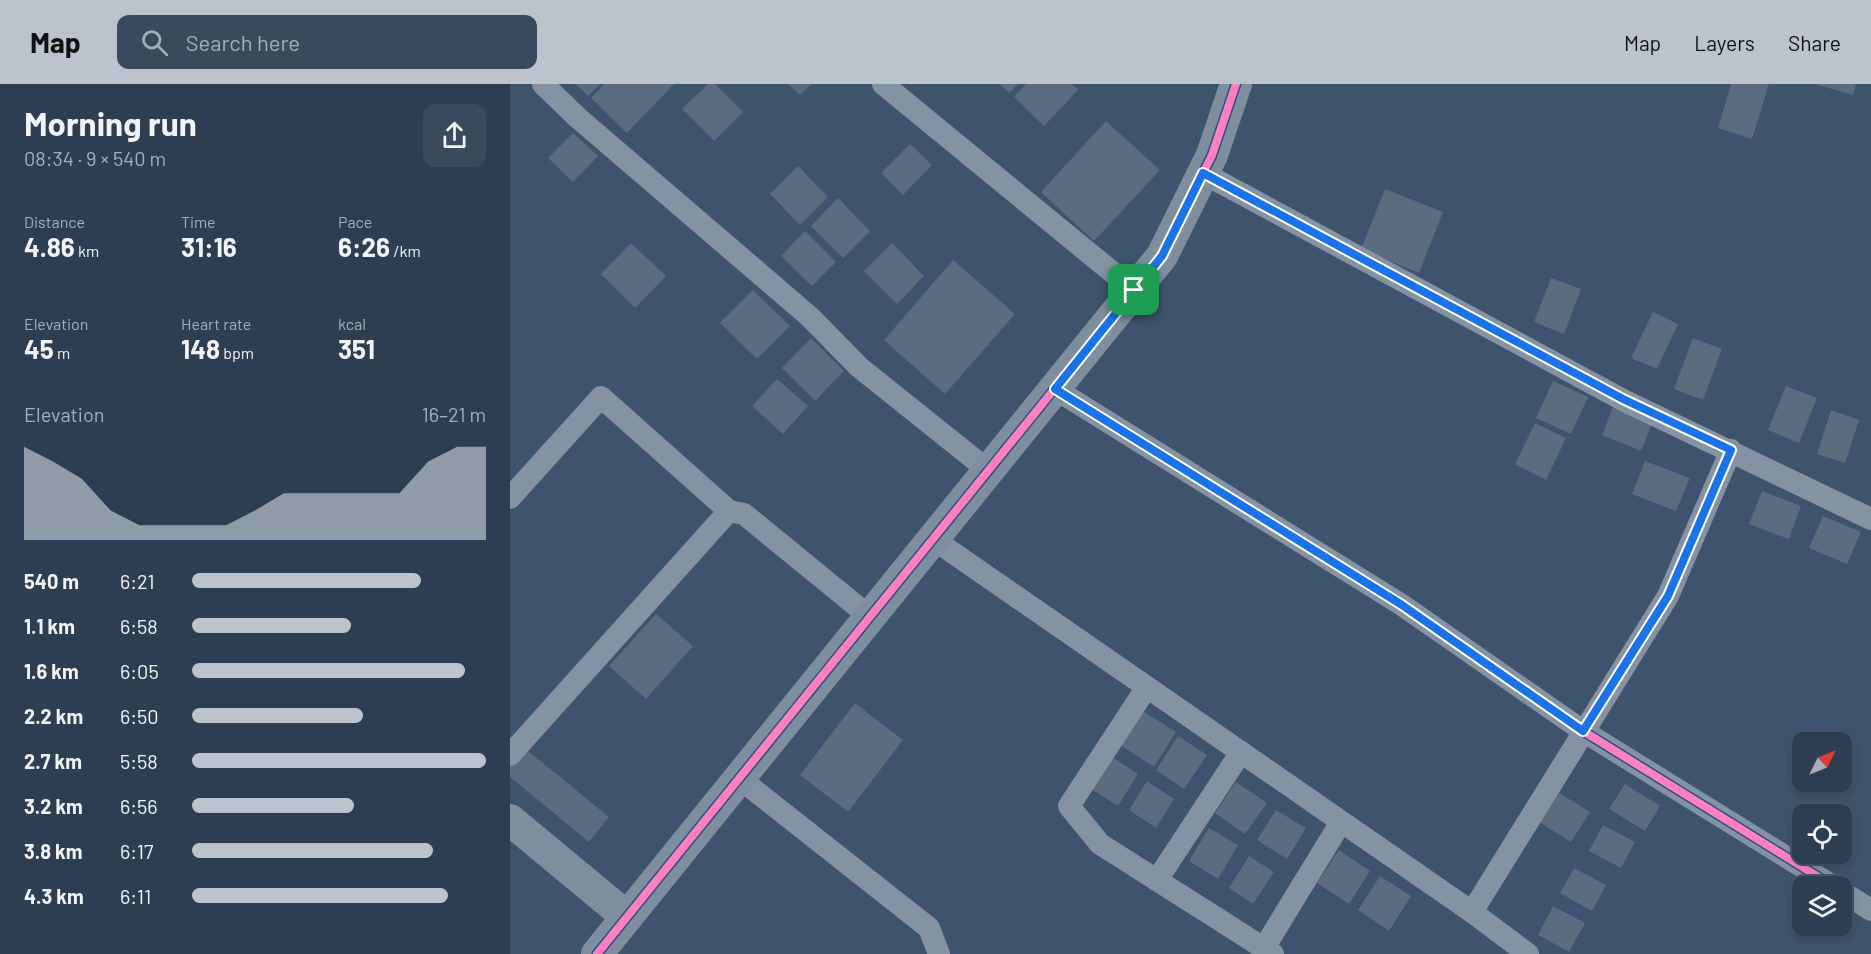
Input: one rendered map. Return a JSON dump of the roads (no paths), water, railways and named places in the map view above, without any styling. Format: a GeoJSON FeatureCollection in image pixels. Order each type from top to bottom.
{"type":"FeatureCollection","features":[{"type":"Feature","properties":{"kind":"street"},"geometry":{"type":"LineString","coordinates":[[543,84],[577,117],[810,317],[859,367],[989,471]]}},
{"type":"Feature","properties":{"kind":"street"},"geometry":{"type":"LineString","coordinates":[[884,84],[1134,290]]}},
{"type":"Feature","properties":{"kind":"street"},"geometry":{"type":"LineString","coordinates":[[597,954],[1162,256],[1212,155],[1236,84]]}},
{"type":"Feature","properties":{"kind":"street"},"geometry":{"type":"LineString","coordinates":[[1203,173],[1623,399],[1871,519]]}},
{"type":"Feature","properties":{"kind":"street"},"geometry":{"type":"LineString","coordinates":[[1055,389],[1402,605],[1583,731],[1817,876]]}},
{"type":"Feature","properties":{"kind":"street"},"geometry":{"type":"LineString","coordinates":[[510,498],[601,397],[729,511],[744,514],[870,617]]}},
{"type":"Feature","properties":{"kind":"street"},"geometry":{"type":"LineString","coordinates":[[1472,912],[1668,596],[1731,450]]}},
{"type":"Feature","properties":{"kind":"street"},"geometry":{"type":"LineString","coordinates":[[510,755],[729,511]]}},
{"type":"Feature","properties":{"kind":"street"},"geometry":{"type":"LineString","coordinates":[[933,539],[1472,912],[1528,954]]}},
{"type":"Feature","properties":{"kind":"street"},"geometry":{"type":"LineString","coordinates":[[1147,687],[1069,806],[1100,844],[1269,951],[1341,822]]}},
{"type":"Feature","properties":{"kind":"street"},"geometry":{"type":"LineString","coordinates":[[1157,880],[1241,752]]}},
{"type":"Feature","properties":{"kind":"street"},"geometry":{"type":"LineString","coordinates":[[739,778],[929,928],[939,954]]}},
{"type":"Feature","properties":{"kind":"street"},"geometry":{"type":"LineString","coordinates":[[510,820],[627,916]]}},
{"type":"Feature","properties":{"kind":"street"},"geometry":{"type":"LineString","coordinates":[[1852,898],[1871,910]]}}]}
